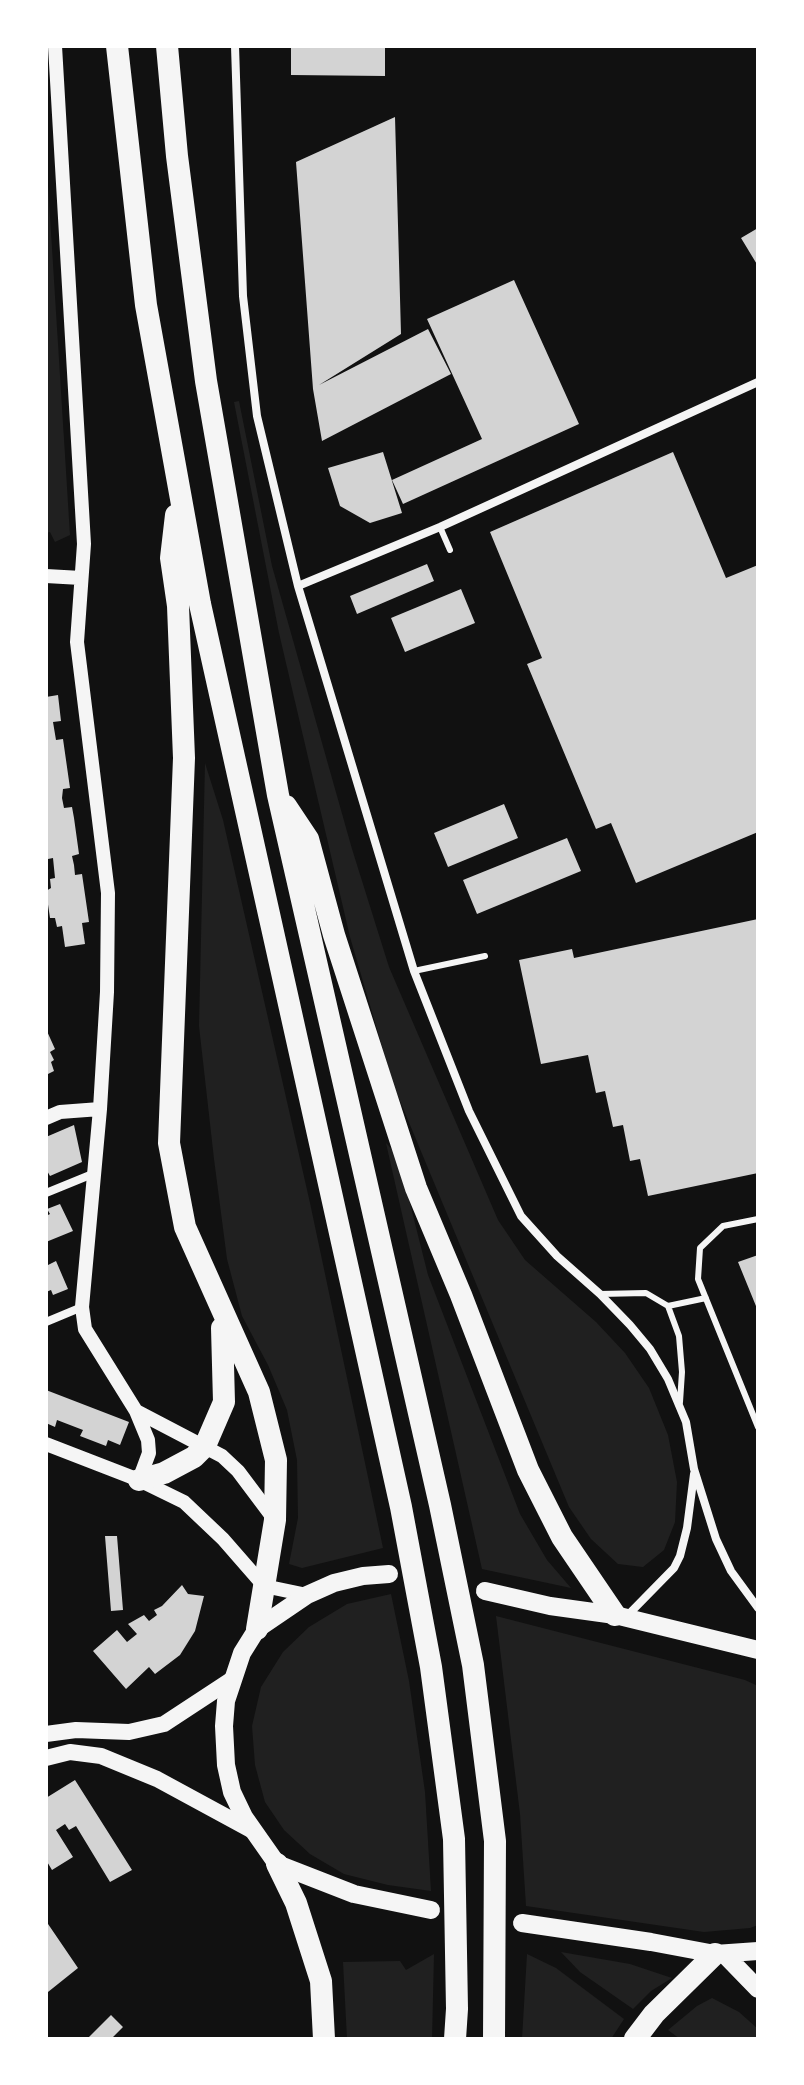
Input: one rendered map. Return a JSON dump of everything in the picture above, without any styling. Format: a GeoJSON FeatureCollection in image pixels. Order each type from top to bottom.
{"type":"FeatureCollection","features":[{"type":"Feature","properties":{"kind":"highway"},"geometry":{"type":"LineString","coordinates":[[117,46],[146,305],[178,490],[243,806],[401,1507],[431,1667],[454,1839],[455,2039]]}},
{"type":"Feature","properties":{"kind":"highway"},"geometry":{"type":"LineString","coordinates":[[167,46],[177,156],[206,381],[278,795],[440,1505],[473,1665],[495,1841],[494,2039]]}},
{"type":"Feature","properties":{"kind":"highway"},"geometry":{"type":"LineString","coordinates":[[178,490],[171,558],[178,606],[184,758],[169,1143],[185,1227],[259,1392],[276,1460],[275,1520],[257,1629]]}},
{"type":"Feature","properties":{"kind":"highway"},"geometry":{"type":"LineString","coordinates":[[278,795],[308,839],[334,935],[416,1188],[528,1470],[562,1537],[620,1616]]}},
{"type":"Feature","properties":{"kind":"highway"},"geometry":{"type":"LineString","coordinates":[[139,1480],[164,1473],[194,1457],[205,1446],[224,1402],[225,1354],[220,1307]]}},
{"type":"Feature","properties":{"kind":"highway"},"geometry":{"type":"LineString","coordinates":[[277,1864],[296,1903],[321,1981],[324,2039]]}},
{"type":"Feature","properties":{"kind":"highway"},"geometry":{"type":"LineString","coordinates":[[635,2039],[654,2014],[720,1955]]}},
{"type":"Feature","properties":{"kind":"main road"},"geometry":{"type":"LineString","coordinates":[[389,1574],[334,1583],[307,1595],[257,1629],[242,1653],[231,1680],[224,1726],[226,1765],[232,1792],[251,1830],[277,1864],[354,1894],[431,1910]]}},
{"type":"Feature","properties":{"kind":"main road"},"geometry":{"type":"LineString","coordinates":[[485,1591],[550,1606],[620,1616],[758,1650]]}},
{"type":"Feature","properties":{"kind":"main road"},"geometry":{"type":"LineString","coordinates":[[46,1734],[76,1730],[129,1732],[164,1724],[231,1680]]}},
{"type":"Feature","properties":{"kind":"main road"},"geometry":{"type":"LineString","coordinates":[[46,1758],[70,1752],[101,1756],[157,1779],[251,1830]]}},
{"type":"Feature","properties":{"kind":"main road"},"geometry":{"type":"LineString","coordinates":[[522,1923],[720,1955],[758,1951]]}},
{"type":"Feature","properties":{"kind":"main road"},"geometry":{"type":"LineString","coordinates":[[720,1955],[758,1989]]}},
{"type":"Feature","properties":{"kind":"street"},"geometry":{"type":"LineString","coordinates":[[55,46],[84,544],[77,642],[108,893],[107,992],[100,1109],[82,1307],[85,1329],[136,1411],[149,1445],[139,1480]]}},
{"type":"Feature","properties":{"kind":"street"},"geometry":{"type":"LineString","coordinates":[[235,46],[243,296],[257,416],[298,586],[414,971],[469,1111],[521,1216],[557,1256],[600,1294],[650,1349],[668,1379],[686,1422],[694,1469],[716,1539],[731,1571],[758,1608]]}},
{"type":"Feature","properties":{"kind":"street"},"geometry":{"type":"LineString","coordinates":[[298,586],[440,527],[758,382]]}},
{"type":"Feature","properties":{"kind":"street"},"geometry":{"type":"LineString","coordinates":[[46,576],[81,578]]}},
{"type":"Feature","properties":{"kind":"street"},"geometry":{"type":"LineString","coordinates":[[46,1118],[60,1112],[100,1109]]}},
{"type":"Feature","properties":{"kind":"street"},"geometry":{"type":"LineString","coordinates":[[46,1193],[95,1173]]}},
{"type":"Feature","properties":{"kind":"street"},"geometry":{"type":"LineString","coordinates":[[46,1322],[82,1307]]}},
{"type":"Feature","properties":{"kind":"street"},"geometry":{"type":"LineString","coordinates":[[136,1411],[222,1456],[238,1471],[275,1520]]}},
{"type":"Feature","properties":{"kind":"street"},"geometry":{"type":"LineString","coordinates":[[46,1444],[139,1480],[184,1502],[223,1539],[264,1586],[307,1595]]}},
{"type":"Feature","properties":{"kind":"street"},"geometry":{"type":"LineString","coordinates":[[620,1616],[674,1568],[687,1528],[694,1469]]}},
{"type":"Feature","properties":{"kind":"lane"},"geometry":{"type":"LineString","coordinates":[[440,527],[450,550]]}},
{"type":"Feature","properties":{"kind":"lane"},"geometry":{"type":"LineString","coordinates":[[414,971],[485,956]]}},
{"type":"Feature","properties":{"kind":"lane"},"geometry":{"type":"LineString","coordinates":[[758,1219],[723,1226],[700,1248],[698,1279],[758,1427]]}},
{"type":"Feature","properties":{"kind":"lane"},"geometry":{"type":"LineString","coordinates":[[600,1294],[646,1293],[668,1306],[679,1336],[682,1372],[680,1406]]}},
{"type":"Feature","properties":{"kind":"lane"},"geometry":{"type":"LineString","coordinates":[[668,1306],[706,1298]]}},
{"type":"Feature","properties":{"kind":"shaded area"},"geometry":{"type":"Polygon","coordinates":[[[46,153],[70,535],[55,542],[50,532],[46,533],[46,153]]]}},
{"type":"Feature","properties":{"kind":"shaded area"},"geometry":{"type":"Polygon","coordinates":[[[239,401],[272,566],[352,849],[389,967],[498,1220],[525,1260],[596,1322],[625,1353],[649,1388],[668,1435],[677,1482],[675,1522],[664,1550],[643,1567],[618,1564],[591,1539],[569,1507],[393,1084],[350,937],[279,633],[234,402],[239,401]]]}},
{"type":"Feature","properties":{"kind":"shaded area"},"geometry":{"type":"Polygon","coordinates":[[[205,763],[223,820],[310,1203],[383,1548],[302,1568],[289,1564],[298,1518],[297,1460],[287,1410],[242,1316],[227,1259],[214,1159],[199,1026],[205,763]]]}},
{"type":"Feature","properties":{"kind":"shaded area"},"geometry":{"type":"Polygon","coordinates":[[[386,1143],[398,1156],[428,1275],[520,1514],[547,1560],[571,1588],[482,1569],[386,1143]]]}},
{"type":"Feature","properties":{"kind":"shaded area"},"geometry":{"type":"Polygon","coordinates":[[[391,1594],[409,1681],[425,1792],[431,1891],[344,1874],[310,1854],[284,1830],[265,1802],[255,1765],[252,1726],[261,1687],[283,1652],[309,1627],[347,1604],[391,1594]]]}},
{"type":"Feature","properties":{"kind":"shaded area"},"geometry":{"type":"Polygon","coordinates":[[[496,1616],[745,1680],[758,1686],[758,1925],[704,1932],[526,1906],[520,1814],[496,1616]]]}},
{"type":"Feature","properties":{"kind":"shaded area"},"geometry":{"type":"Polygon","coordinates":[[[561,1952],[630,1964],[672,1978],[651,1991],[633,2009],[580,1972],[561,1952]]]}},
{"type":"Feature","properties":{"kind":"shaded area"},"geometry":{"type":"Polygon","coordinates":[[[434,1954],[432,2039],[347,2039],[343,1962],[400,1961],[406,1970],[434,1954]]]}},
{"type":"Feature","properties":{"kind":"shaded area"},"geometry":{"type":"Polygon","coordinates":[[[527,1954],[556,1968],[624,2019],[611,2039],[522,2039],[527,1954]]]}},
{"type":"Feature","properties":{"kind":"shaded area"},"geometry":{"type":"Polygon","coordinates":[[[712,1998],[739,2012],[758,2029],[758,2039],[680,2039],[668,2030],[712,1998]]]}},
{"type":"Feature","properties":{"kind":"building"},"geometry":{"type":"Polygon","coordinates":[[[291,46],[385,46],[385,76],[291,75],[291,46]]]}},
{"type":"Feature","properties":{"kind":"building"},"geometry":{"type":"Polygon","coordinates":[[[395,117],[401,334],[319,385],[428,329],[451,374],[322,441],[313,389],[296,162],[395,117]]]}},
{"type":"Feature","properties":{"kind":"building"},"geometry":{"type":"Polygon","coordinates":[[[758,228],[758,266],[741,238],[758,228]]]}},
{"type":"Feature","properties":{"kind":"building"},"geometry":{"type":"Polygon","coordinates":[[[514,280],[579,424],[403,504],[392,480],[482,439],[427,319],[514,280]]]}},
{"type":"Feature","properties":{"kind":"building"},"geometry":{"type":"Polygon","coordinates":[[[383,452],[402,513],[370,523],[340,506],[328,468],[383,452]]]}},
{"type":"Feature","properties":{"kind":"building"},"geometry":{"type":"Polygon","coordinates":[[[673,452],[726,578],[758,565],[758,832],[636,883],[611,823],[596,829],[527,664],[542,658],[490,532],[673,452]]]}},
{"type":"Feature","properties":{"kind":"building"},"geometry":{"type":"Polygon","coordinates":[[[427,564],[434,581],[357,614],[350,596],[427,564]]]}},
{"type":"Feature","properties":{"kind":"building"},"geometry":{"type":"Polygon","coordinates":[[[461,589],[475,623],[405,652],[391,618],[461,589]]]}},
{"type":"Feature","properties":{"kind":"building"},"geometry":{"type":"Polygon","coordinates":[[[58,695],[61,721],[53,722],[56,740],[63,739],[70,788],[63,789],[62,798],[64,808],[72,807],[79,854],[72,856],[75,875],[82,874],[89,922],[82,923],[85,944],[65,947],[62,926],[57,927],[55,918],[50,918],[46,891],[51,888],[50,879],[55,878],[53,858],[48,859],[46,849],[46,697],[58,695]]]}},
{"type":"Feature","properties":{"kind":"building"},"geometry":{"type":"Polygon","coordinates":[[[504,804],[518,838],[448,867],[434,833],[504,804]]]}},
{"type":"Feature","properties":{"kind":"building"},"geometry":{"type":"Polygon","coordinates":[[[567,838],[581,871],[477,914],[463,880],[567,838]]]}},
{"type":"Feature","properties":{"kind":"building"},"geometry":{"type":"Polygon","coordinates":[[[758,919],[758,1173],[648,1196],[640,1159],[630,1161],[623,1125],[613,1127],[605,1091],[596,1093],[588,1055],[541,1064],[519,960],[572,949],[574,958],[758,919]]]}},
{"type":"Feature","properties":{"kind":"building"},"geometry":{"type":"Polygon","coordinates":[[[46,1029],[55,1049],[50,1052],[54,1071],[46,1075],[46,1029]]]}},
{"type":"Feature","properties":{"kind":"building"},"geometry":{"type":"Polygon","coordinates":[[[74,1125],[82,1162],[50,1176],[46,1169],[46,1137],[74,1125]]]}},
{"type":"Feature","properties":{"kind":"building"},"geometry":{"type":"Polygon","coordinates":[[[60,1204],[73,1231],[46,1242],[46,1216],[50,1214],[47,1209],[60,1204]]]}},
{"type":"Feature","properties":{"kind":"building"},"geometry":{"type":"Polygon","coordinates":[[[758,1255],[758,1311],[738,1262],[758,1255]]]}},
{"type":"Feature","properties":{"kind":"building"},"geometry":{"type":"Polygon","coordinates":[[[56,1261],[68,1289],[53,1295],[51,1290],[46,1292],[46,1266],[56,1261]]]}},
{"type":"Feature","properties":{"kind":"building"},"geometry":{"type":"Polygon","coordinates":[[[46,1390],[129,1422],[120,1445],[108,1440],[106,1446],[80,1436],[83,1430],[57,1420],[55,1427],[46,1423],[46,1390]]]}},
{"type":"Feature","properties":{"kind":"building"},"geometry":{"type":"Polygon","coordinates":[[[105,1536],[117,1536],[123,1610],[111,1611],[105,1536]]]}},
{"type":"Feature","properties":{"kind":"building"},"geometry":{"type":"Polygon","coordinates":[[[182,1585],[188,1594],[204,1596],[195,1631],[180,1655],[155,1674],[149,1667],[126,1689],[93,1651],[117,1630],[127,1642],[137,1634],[128,1624],[144,1615],[149,1621],[157,1615],[154,1610],[182,1585]]]}},
{"type":"Feature","properties":{"kind":"building"},"geometry":{"type":"Polygon","coordinates":[[[75,1780],[132,1870],[110,1882],[76,1826],[69,1830],[65,1824],[56,1830],[73,1857],[52,1870],[46,1860],[46,1798],[75,1780]]]}},
{"type":"Feature","properties":{"kind":"building"},"geometry":{"type":"Polygon","coordinates":[[[46,1921],[78,1968],[48,1992],[46,1989],[46,1921]]]}},
{"type":"Feature","properties":{"kind":"building"},"geometry":{"type":"Polygon","coordinates":[[[111,2015],[123,2027],[111,2039],[87,2039],[111,2015]]]}}]}
